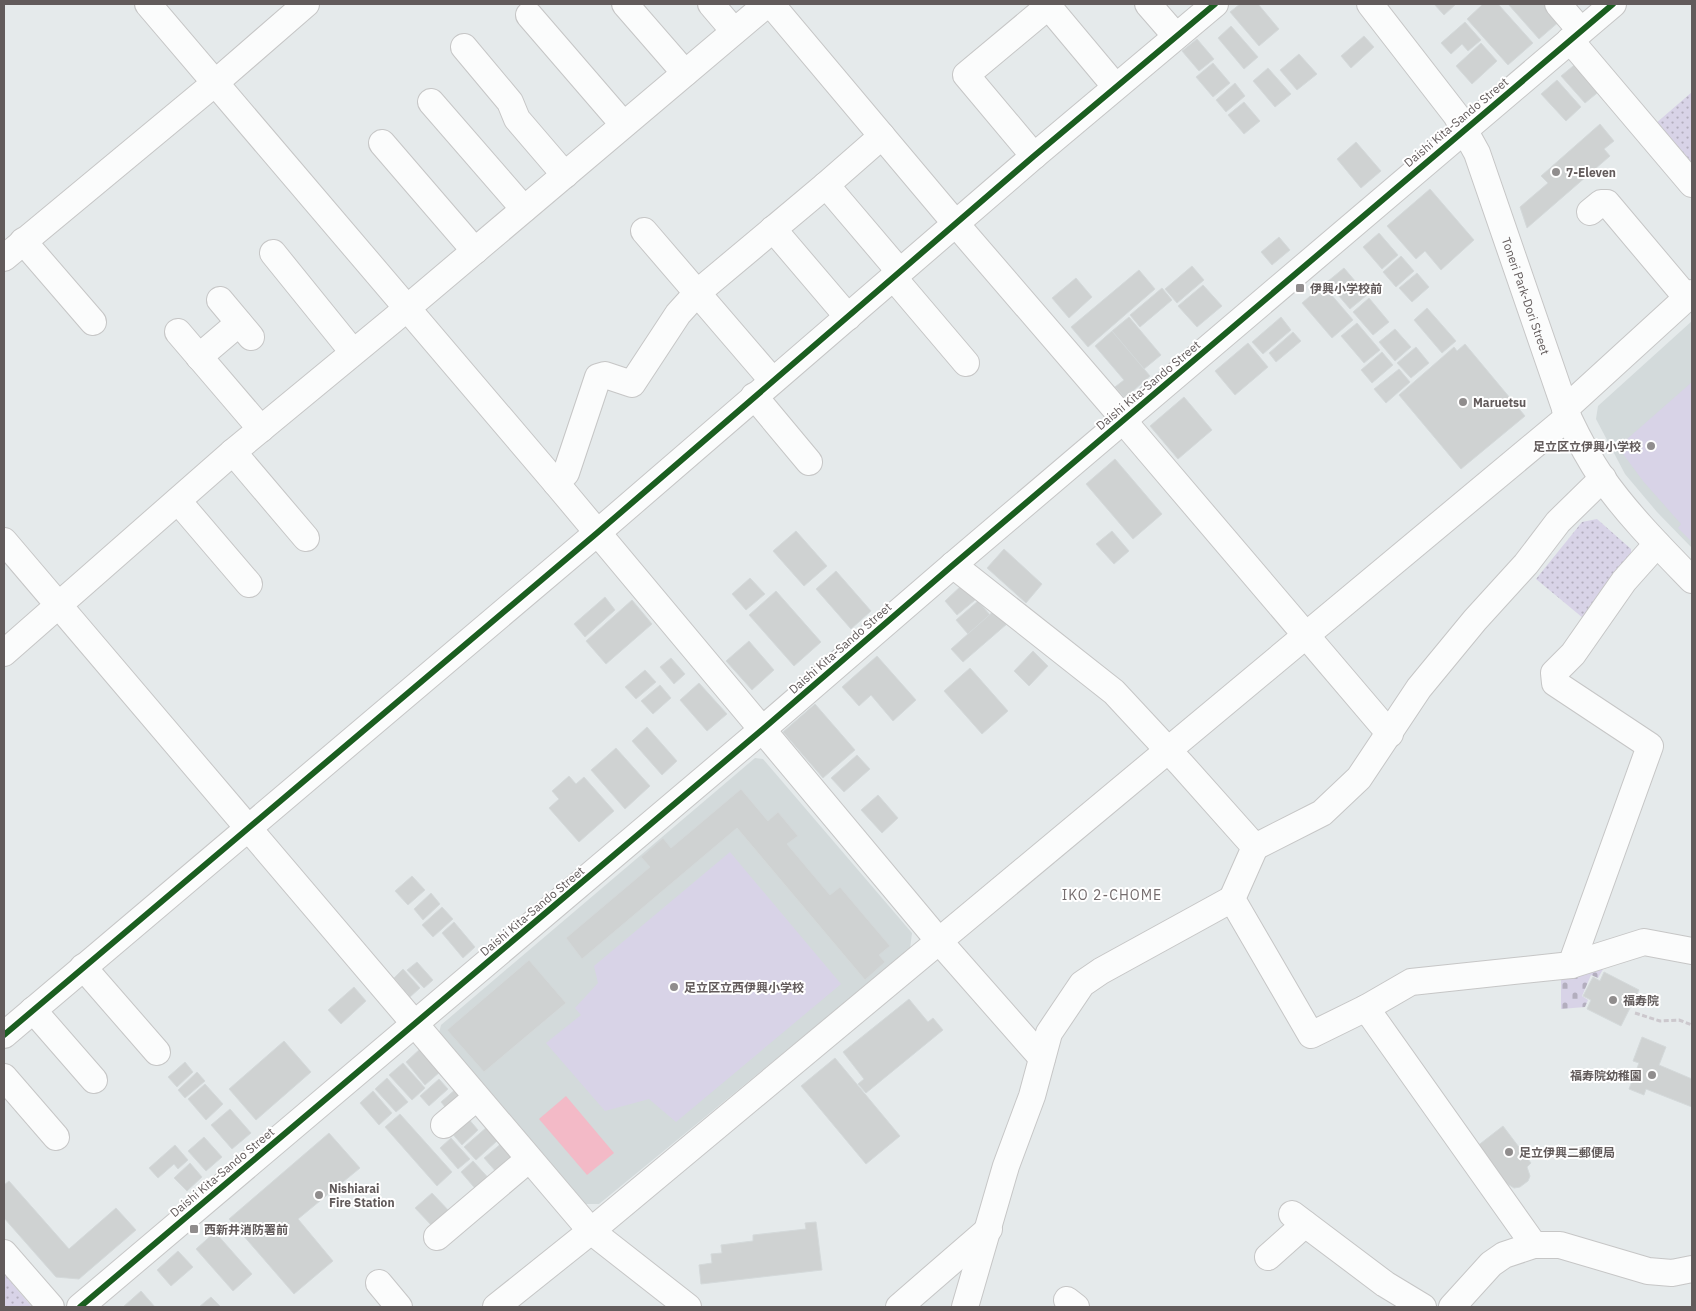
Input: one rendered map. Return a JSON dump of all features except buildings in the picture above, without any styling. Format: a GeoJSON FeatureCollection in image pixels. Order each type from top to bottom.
{"type":"FeatureCollection","features":[{"type":"Feature","properties":{"kind":"street"},"geometry":{"type":"LineString","coordinates":[[148,4],[556,483],[939,941],[1039,1055]]}},
{"type":"Feature","properties":{"kind":"street"},"geometry":{"type":"LineString","coordinates":[[4,258],[215,83],[306,4]]}},
{"type":"Feature","properties":{"kind":"street"},"geometry":{"type":"LineString","coordinates":[[625,4],[685,73]]}},
{"type":"Feature","properties":{"kind":"street"},"geometry":{"type":"LineString","coordinates":[[711,4],[734,31]]}},
{"type":"Feature","properties":{"kind":"street"},"geometry":{"type":"LineString","coordinates":[[4,653],[233,452],[406,309],[767,4]]}},
{"type":"Feature","properties":{"kind":"street"},"geometry":{"type":"LineString","coordinates":[[771,4],[1390,734]]}},
{"type":"Feature","properties":{"kind":"street"},"geometry":{"type":"LineString","coordinates":[[1148,4],[1175,36]]}},
{"type":"Feature","properties":{"kind":"street"},"geometry":{"type":"LineString","coordinates":[[4,1035],[597,533],[1115,86],[1215,4]]}},
{"type":"Feature","properties":{"kind":"street","name":"Toneri Park-Dori Street"},"geometry":{"type":"LineString","coordinates":[[1370,4],[1439,92],[1465,129],[1477,153],[1566,413],[1580,443],[1603,478],[1657,544],[1692,580]]}},
{"type":"Feature","properties":{"kind":"street"},"geometry":{"type":"LineString","coordinates":[[1558,4],[1576,35],[1692,184]]}},
{"type":"Feature","properties":{"kind":"street","name":"Daishi Kita-Sando Street"},"geometry":{"type":"LineString","coordinates":[[80,1307],[416,1024],[1613,4]]}},
{"type":"Feature","properties":{"kind":"street"},"geometry":{"type":"LineString","coordinates":[[1034,156],[966,75],[1049,5],[1115,86]]}},
{"type":"Feature","properties":{"kind":"street"},"geometry":{"type":"LineString","coordinates":[[529,15],[624,124]]}},
{"type":"Feature","properties":{"kind":"street"},"geometry":{"type":"LineString","coordinates":[[464,46],[510,102],[517,119],[565,175]]}},
{"type":"Feature","properties":{"kind":"street"},"geometry":{"type":"LineString","coordinates":[[431,102],[524,209]]}},
{"type":"Feature","properties":{"kind":"street"},"geometry":{"type":"LineString","coordinates":[[556,483],[566,473],[598,377],[605,375],[632,384],[678,314],[696,293],[882,136]]}},
{"type":"Feature","properties":{"kind":"street"},"geometry":{"type":"LineString","coordinates":[[382,143],[475,251]]}},
{"type":"Feature","properties":{"kind":"street"},"geometry":{"type":"LineString","coordinates":[[826,185],[966,363]]}},
{"type":"Feature","properties":{"kind":"street"},"geometry":{"type":"LineString","coordinates":[[496,1307],[590,1231],[1305,636],[1566,413],[1690,296],[1607,203],[1601,202],[1590,212]]}},
{"type":"Feature","properties":{"kind":"street"},"geometry":{"type":"LineString","coordinates":[[774,228],[848,317]]}},
{"type":"Feature","properties":{"kind":"street"},"geometry":{"type":"LineString","coordinates":[[644,230],[696,293],[763,388],[809,462]]}},
{"type":"Feature","properties":{"kind":"street"},"geometry":{"type":"LineString","coordinates":[[23,241],[94,322]]}},
{"type":"Feature","properties":{"kind":"street"},"geometry":{"type":"LineString","coordinates":[[273,253],[353,352]]}},
{"type":"Feature","properties":{"kind":"street"},"geometry":{"type":"LineString","coordinates":[[199,357],[245,330],[220,300]]}},
{"type":"Feature","properties":{"kind":"street"},"geometry":{"type":"LineString","coordinates":[[178,332],[261,429]]}},
{"type":"Feature","properties":{"kind":"street"},"geometry":{"type":"LineString","coordinates":[[233,452],[306,538]]}},
{"type":"Feature","properties":{"kind":"street"},"geometry":{"type":"LineString","coordinates":[[965,1307],[989,1230],[1006,1166],[1032,1096],[1039,1055],[1082,984],[1101,971],[1232,899],[1256,847],[1322,813],[1359,778],[1419,688],[1469,627],[1526,564],[1558,522],[1603,478]]}},
{"type":"Feature","properties":{"kind":"street"},"geometry":{"type":"LineString","coordinates":[[178,500],[249,584]]}},
{"type":"Feature","properties":{"kind":"street"},"geometry":{"type":"LineString","coordinates":[[4,541],[590,1231],[688,1307]]}},
{"type":"Feature","properties":{"kind":"street"},"geometry":{"type":"LineString","coordinates":[[1571,965],[1650,746],[1555,683],[1554,673],[1573,654],[1624,581],[1657,544]]}},
{"type":"Feature","properties":{"kind":"street"},"geometry":{"type":"LineString","coordinates":[[953,565],[1114,692],[1256,847]]}},
{"type":"Feature","properties":{"kind":"street"},"geometry":{"type":"LineString","coordinates":[[1232,899],[1310,1035],[1366,1008],[1411,982],[1571,965],[1644,942],[1692,951]]}},
{"type":"Feature","properties":{"kind":"street"},"geometry":{"type":"LineString","coordinates":[[83,967],[157,1052]]}},
{"type":"Feature","properties":{"kind":"street"},"geometry":{"type":"LineString","coordinates":[[1366,1008],[1534,1245]]}},
{"type":"Feature","properties":{"kind":"street"},"geometry":{"type":"LineString","coordinates":[[33,1010],[94,1080]]}},
{"type":"Feature","properties":{"kind":"street"},"geometry":{"type":"LineString","coordinates":[[4,1077],[56,1137]]}},
{"type":"Feature","properties":{"kind":"street"},"geometry":{"type":"LineString","coordinates":[[444,1125],[476,1098]]}},
{"type":"Feature","properties":{"kind":"street"},"geometry":{"type":"LineString","coordinates":[[437,1237],[529,1159]]}},
{"type":"Feature","properties":{"kind":"street"},"geometry":{"type":"LineString","coordinates":[[1268,1258],[1298,1219],[1385,1284],[1423,1307]]}},
{"type":"Feature","properties":{"kind":"street"},"geometry":{"type":"LineString","coordinates":[[899,1307],[989,1230]]}},
{"type":"Feature","properties":{"kind":"street"},"geometry":{"type":"LineString","coordinates":[[1452,1307],[1491,1264],[1504,1255],[1534,1245],[1560,1245],[1648,1271],[1672,1273],[1692,1269]]}},
{"type":"Feature","properties":{"kind":"street"},"geometry":{"type":"LineString","coordinates":[[4,1253],[51,1307]]}},
{"type":"Feature","properties":{"kind":"street"},"geometry":{"type":"LineString","coordinates":[[379,1282],[399,1307]]}},
{"type":"Feature","properties":{"kind":"path"},"geometry":{"type":"LineString","coordinates":[[1635,1013],[1660,1021],[1679,1020],[1692,1025]]}},
{"type":"Feature","properties":{"kind":"shaded area","name":"足立区立伊興小学校"},"geometry":{"type":"Polygon","coordinates":[[[1692,321],[1692,548],[1657,512],[1625,474],[1596,419],[1598,406],[1692,321]]]}},
{"type":"Feature","properties":{"kind":"shaded area","name":"足立区立西伊興小学校"},"geometry":{"type":"Polygon","coordinates":[[[755,758],[763,759],[912,933],[910,949],[599,1204],[586,1204],[439,1033],[441,1025],[755,758]]]}},
{"type":"Feature","properties":{"kind":"shaded area"},"geometry":{"type":"Polygon","coordinates":[[[566,1096],[614,1153],[587,1175],[539,1119],[566,1096]]]}},
{"type":"Feature","properties":{"kind":"green space"},"geometry":{"type":"Polygon","coordinates":[[[1692,92],[1692,168],[1655,124],[1692,92]]]}},
{"type":"Feature","properties":{"kind":"green space"},"geometry":{"type":"Polygon","coordinates":[[[1692,382],[1692,542],[1678,528],[1681,524],[1643,481],[1618,447],[1692,382]]]}},
{"type":"Feature","properties":{"kind":"green space"},"geometry":{"type":"Polygon","coordinates":[[[1597,519],[1631,549],[1631,557],[1583,618],[1536,579],[1582,522],[1597,519]]]}},
{"type":"Feature","properties":{"kind":"green space"},"geometry":{"type":"Polygon","coordinates":[[[730,852],[841,984],[676,1122],[649,1099],[605,1111],[546,1043],[581,1015],[575,1008],[598,983],[594,966],[730,852]]]}},
{"type":"Feature","properties":{"kind":"green space"},"geometry":{"type":"Polygon","coordinates":[[[1606,964],[1598,978],[1591,975],[1582,996],[1588,1000],[1585,1007],[1561,1009],[1561,975],[1606,964]]]}},
{"type":"Feature","properties":{"kind":"green space"},"geometry":{"type":"Polygon","coordinates":[[[4,1274],[32,1307],[4,1307],[4,1274]]]}},
{"type":"Feature","properties":{"kind":"cycle path"},"geometry":{"type":"LineString","coordinates":[[4,1035],[597,533],[1034,156],[1215,4]]}},
{"type":"Feature","properties":{"kind":"cycle path"},"geometry":{"type":"LineString","coordinates":[[80,1307],[763,729],[1613,4]]}},
{"type":"Feature","properties":{"kind":"place","name":"7-Eleven"},"geometry":{"type":"Point","coordinates":[1556,172]}},
{"type":"Feature","properties":{"kind":"place","name":"伊興小学校前"},"geometry":{"type":"Point","coordinates":[1300,288]}},
{"type":"Feature","properties":{"kind":"place","name":"Maruetsu"},"geometry":{"type":"Point","coordinates":[1463,402]}},
{"type":"Feature","properties":{"kind":"place","name":"足立区立伊興小学校"},"geometry":{"type":"Point","coordinates":[1651,446]}},
{"type":"Feature","properties":{"kind":"place","name":"足立区立西伊興小学校"},"geometry":{"type":"Point","coordinates":[674,987]}},
{"type":"Feature","properties":{"kind":"place","name":"福寿院"},"geometry":{"type":"Point","coordinates":[1613,1000]}},
{"type":"Feature","properties":{"kind":"place","name":"福寿院幼稚園"},"geometry":{"type":"Point","coordinates":[1652,1075]}},
{"type":"Feature","properties":{"kind":"place","name":"足立伊興二郵便局"},"geometry":{"type":"Point","coordinates":[1509,1152]}},
{"type":"Feature","properties":{"kind":"place","name":"Nishiarai Fire Station"},"geometry":{"type":"Point","coordinates":[319,1195]}},
{"type":"Feature","properties":{"kind":"place","name":"西新井消防署前"},"geometry":{"type":"Point","coordinates":[194,1229]}},
{"type":"Feature","properties":{"kind":"district","name":"IKO 2-CHOME"},"geometry":{"type":"Point","coordinates":[1112,895]}}]}
